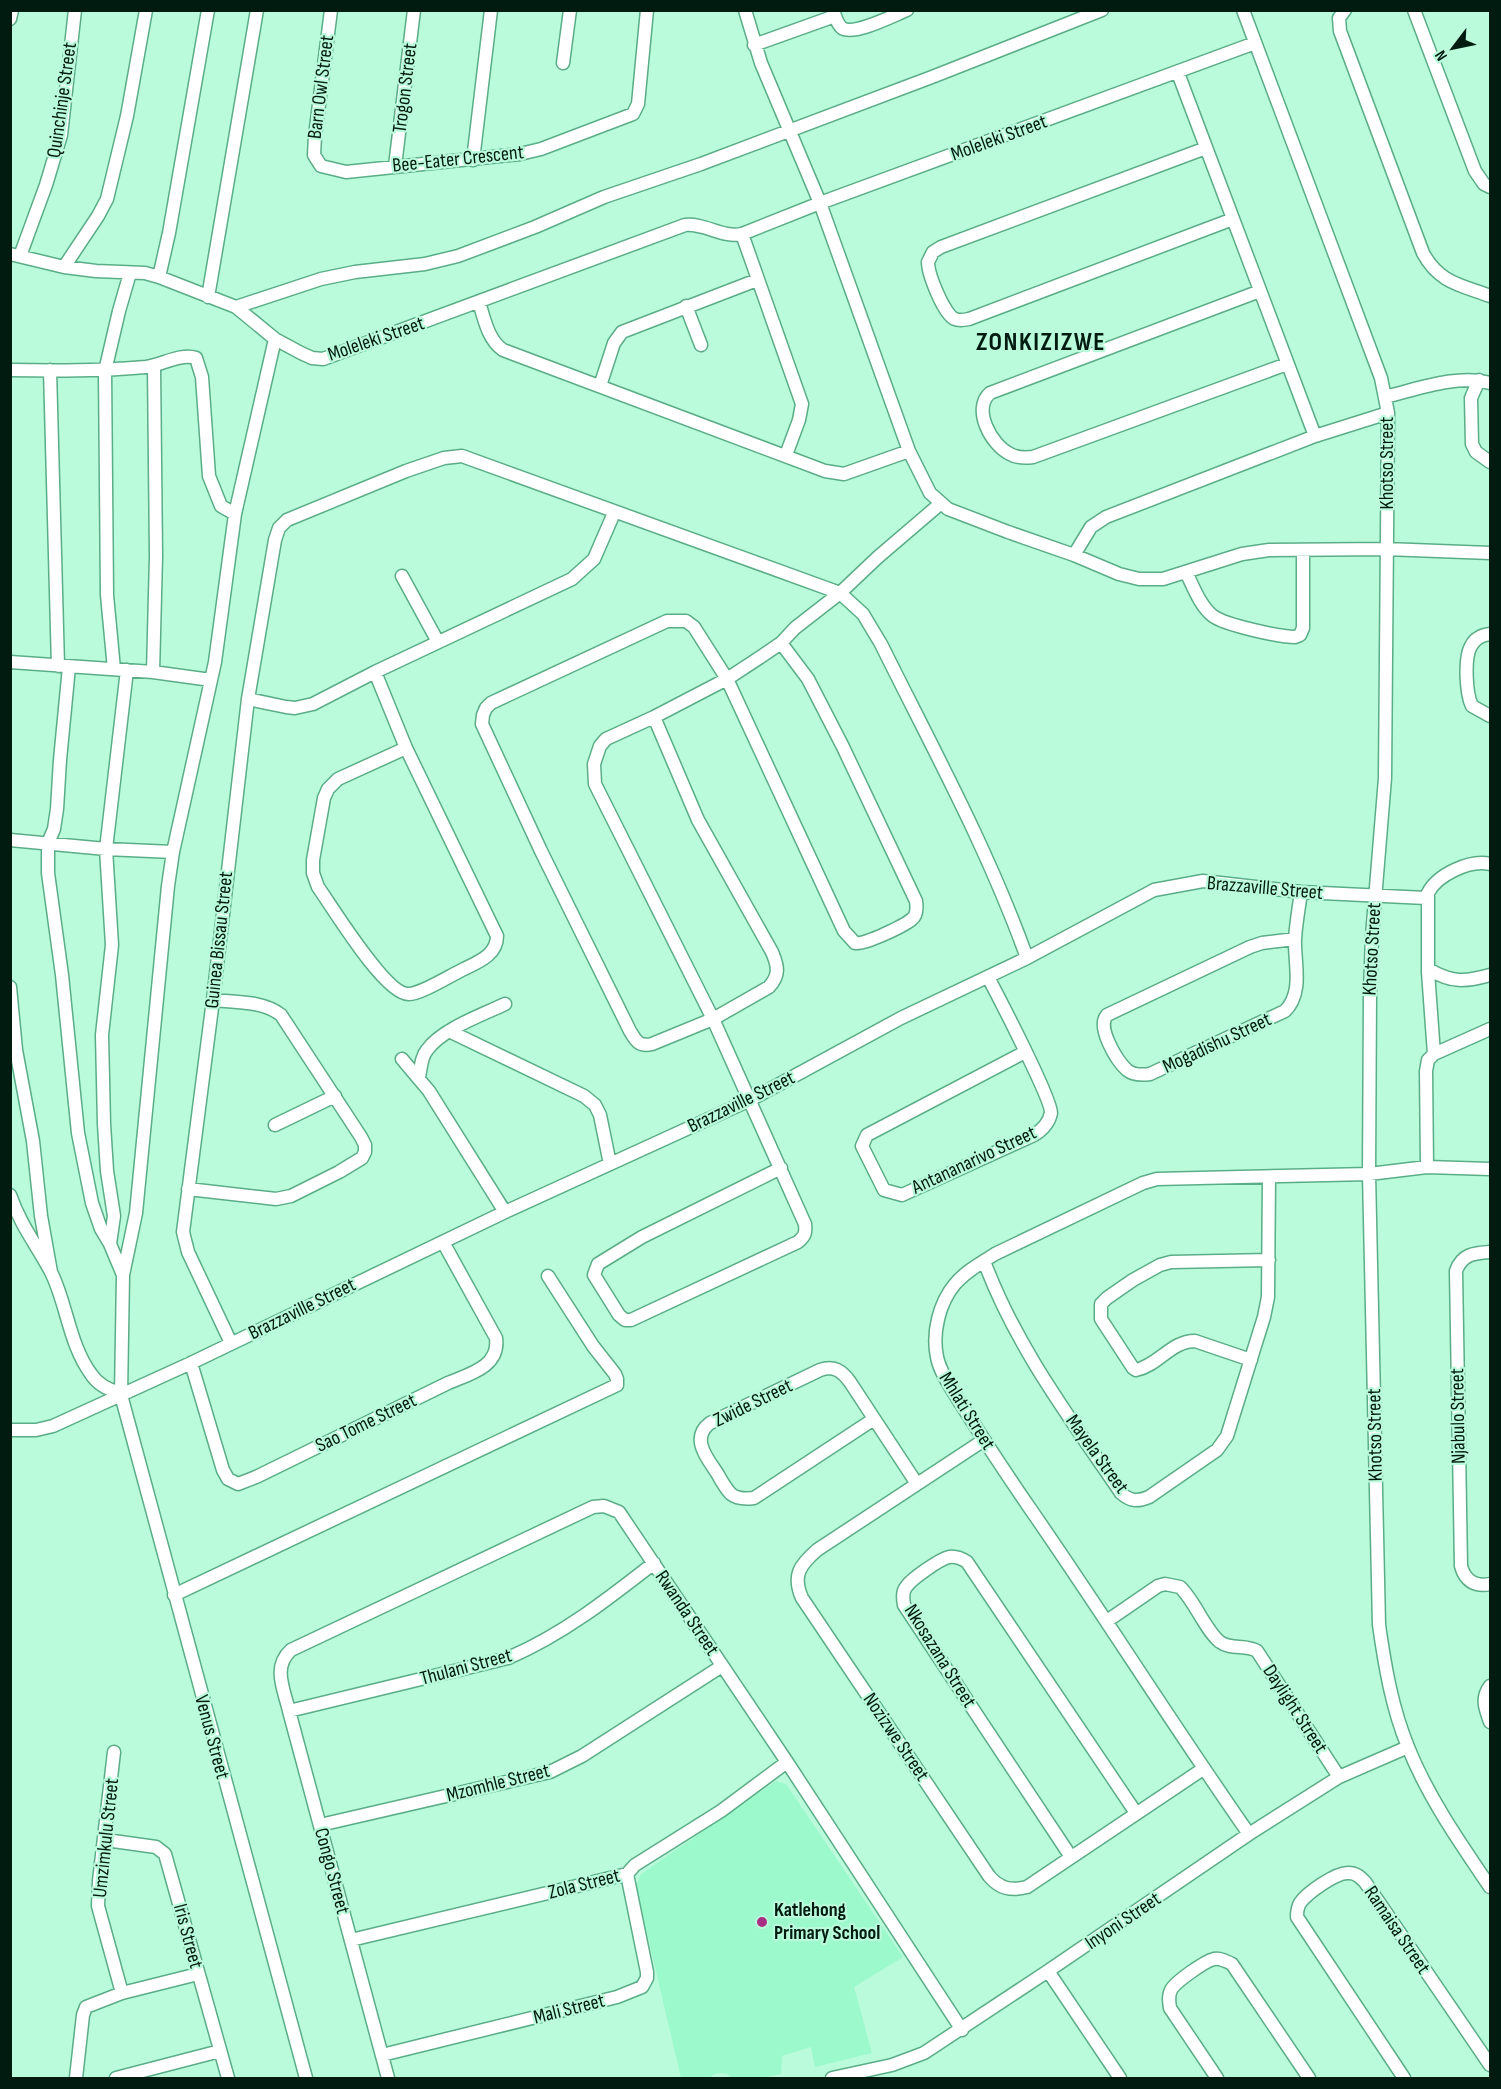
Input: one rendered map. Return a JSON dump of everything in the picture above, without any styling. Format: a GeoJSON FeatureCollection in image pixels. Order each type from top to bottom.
{"type":"FeatureCollection","features":[{"type":"Feature","properties":{"kind":"street"},"geometry":{"type":"LineString","coordinates":[[10,19],[12,10]]}},
{"type":"Feature","properties":{"kind":"street","name":"Quinchinje Street"},"geometry":{"type":"LineString","coordinates":[[15,255],[43,193],[61,135],[75,10]]}},
{"type":"Feature","properties":{"kind":"street"},"geometry":{"type":"LineString","coordinates":[[64,267],[107,199],[127,116],[146,10]]}},
{"type":"Feature","properties":{"kind":"street"},"geometry":{"type":"LineString","coordinates":[[159,277],[169,233],[208,10]]}},
{"type":"Feature","properties":{"kind":"street"},"geometry":{"type":"LineString","coordinates":[[208,297],[257,10]]}},
{"type":"Feature","properties":{"kind":"street","name":"Barn Owl Street"},"geometry":{"type":"LineString","coordinates":[[318,164],[314,156],[315,136],[331,10]]}},
{"type":"Feature","properties":{"kind":"street","name":"Trogon Street"},"geometry":{"type":"LineString","coordinates":[[396,166],[414,10]]}},
{"type":"Feature","properties":{"kind":"street"},"geometry":{"type":"LineString","coordinates":[[474,160],[491,10]]}},
{"type":"Feature","properties":{"kind":"street"},"geometry":{"type":"LineString","coordinates":[[563,63],[570,10]]}},
{"type":"Feature","properties":{"kind":"street","name":"Bee-Eater Crescent"},"geometry":{"type":"LineString","coordinates":[[318,164],[325,168],[346,172],[498,158],[541,149],[633,114],[638,104],[647,10]]}},
{"type":"Feature","properties":{"kind":"street"},"geometry":{"type":"LineString","coordinates":[[745,10],[754,45],[820,203],[909,451],[924,483],[940,504],[961,515],[1130,577],[1163,579],[1252,552],[1386,549],[1491,552]]}},
{"type":"Feature","properties":{"kind":"street"},"geometry":{"type":"LineString","coordinates":[[754,45],[834,13],[843,29],[860,28],[907,10]]}},
{"type":"Feature","properties":{"kind":"street"},"geometry":{"type":"LineString","coordinates":[[236,307],[321,279],[355,272],[425,264],[458,256],[626,189],[790,130],[1102,10]]}},
{"type":"Feature","properties":{"kind":"street","name":"Khotso Street"},"geometry":{"type":"LineString","coordinates":[[1243,10],[1381,378],[1388,412],[1385,778],[1370,962],[1369,1174],[1379,1625],[1387,1678],[1408,1747],[1431,1794],[1491,1887]]}},
{"type":"Feature","properties":{"kind":"street"},"geometry":{"type":"LineString","coordinates":[[1345,10],[1339,18],[1340,31],[1423,253],[1432,269],[1442,277],[1491,296]]}},
{"type":"Feature","properties":{"kind":"street"},"geometry":{"type":"LineString","coordinates":[[1414,10],[1475,171],[1484,184],[1491,187]]}},
{"type":"Feature","properties":{"kind":"street","name":"Moleleki Street"},"geometry":{"type":"LineString","coordinates":[[15,255],[64,267],[159,277],[236,307],[275,339],[312,358],[323,359],[685,225],[694,225],[733,236],[742,234],[820,203],[1255,43]]}},
{"type":"Feature","properties":{"kind":"street"},"geometry":{"type":"LineString","coordinates":[[1178,73],[1315,436]]}},
{"type":"Feature","properties":{"kind":"street"},"geometry":{"type":"LineString","coordinates":[[1206,148],[941,247],[933,252],[928,262],[931,277],[949,315],[956,320],[961,320],[1233,219]]}},
{"type":"Feature","properties":{"kind":"street"},"geometry":{"type":"LineString","coordinates":[[742,234],[802,404],[799,420],[786,455]]}},
{"type":"Feature","properties":{"kind":"street"},"geometry":{"type":"LineString","coordinates":[[114,669],[107,595],[105,371],[118,311],[130,273]]}},
{"type":"Feature","properties":{"kind":"street"},"geometry":{"type":"LineString","coordinates":[[600,386],[614,343],[622,332],[757,280]]}},
{"type":"Feature","properties":{"kind":"street"},"geometry":{"type":"LineString","coordinates":[[1260,291],[990,393],[982,407],[989,432],[998,445],[1009,454],[1024,458],[1034,457],[1287,364]]}},
{"type":"Feature","properties":{"kind":"street"},"geometry":{"type":"LineString","coordinates":[[479,302],[491,336],[500,348],[833,473],[844,474],[909,451]]}},
{"type":"Feature","properties":{"kind":"street"},"geometry":{"type":"LineString","coordinates":[[686,306],[701,345]]}},
{"type":"Feature","properties":{"kind":"street"},"geometry":{"type":"LineString","coordinates":[[123,1275],[136,1213],[173,852],[211,680],[235,514],[275,339]]}},
{"type":"Feature","properties":{"kind":"street"},"geometry":{"type":"LineString","coordinates":[[10,370],[105,371],[154,366],[182,357],[193,357],[197,360],[202,377],[209,476],[221,506],[235,514]]}},
{"type":"Feature","properties":{"kind":"street"},"geometry":{"type":"LineString","coordinates":[[153,672],[156,556],[154,366]]}},
{"type":"Feature","properties":{"kind":"street"},"geometry":{"type":"LineString","coordinates":[[50,370],[63,666],[57,809],[54,830],[48,843],[48,873],[62,975],[78,1133],[92,1203],[101,1229],[123,1275]]}},
{"type":"Feature","properties":{"kind":"street"},"geometry":{"type":"LineString","coordinates":[[1385,397],[1450,382],[1485,381]]}},
{"type":"Feature","properties":{"kind":"street"},"geometry":{"type":"LineString","coordinates":[[1485,381],[1471,398],[1472,444],[1476,452],[1491,462]]}},
{"type":"Feature","properties":{"kind":"street"},"geometry":{"type":"LineString","coordinates":[[1074,555],[1090,527],[1106,517],[1315,436],[1388,412]]}},
{"type":"Feature","properties":{"kind":"street","name":"Guinea Bissau Street"},"geometry":{"type":"LineString","coordinates":[[231,1343],[188,1252],[183,1232],[248,699],[279,528],[292,518],[406,471],[453,456],[462,456],[614,513]]}},
{"type":"Feature","properties":{"kind":"street"},"geometry":{"type":"LineString","coordinates":[[781,1168],[642,1237],[598,1264],[594,1275],[619,1315],[625,1320],[632,1320],[804,1238],[806,1232],[805,1224],[781,1168],[713,1019],[595,784],[594,764],[600,746],[606,739],[727,679],[781,643],[795,628],[840,593],[940,504]]}},
{"type":"Feature","properties":{"kind":"street"},"geometry":{"type":"LineString","coordinates":[[248,699],[286,707],[303,707],[323,700],[375,672],[576,576],[594,559],[614,513],[840,593],[854,603],[881,644],[984,850],[1027,958]]}},
{"type":"Feature","properties":{"kind":"street"},"geometry":{"type":"LineString","coordinates":[[1186,572],[1213,617],[1239,626],[1295,637],[1300,635],[1303,628],[1303,550]]}},
{"type":"Feature","properties":{"kind":"street"},"geometry":{"type":"LineString","coordinates":[[402,576],[438,642]]}},
{"type":"Feature","properties":{"kind":"street"},"geometry":{"type":"LineString","coordinates":[[654,717],[698,820],[776,962],[777,976],[769,987],[713,1019],[652,1044],[641,1045],[635,1040],[541,851],[482,720],[486,708],[492,703],[667,621],[686,621],[694,627],[727,679],[847,936],[855,943],[864,943],[911,920],[917,910],[914,897],[808,679],[781,643]]}},
{"type":"Feature","properties":{"kind":"street"},"geometry":{"type":"LineString","coordinates":[[1491,634],[1477,639],[1470,647],[1467,687],[1472,706],[1491,716]]}},
{"type":"Feature","properties":{"kind":"street"},"geometry":{"type":"LineString","coordinates":[[10,662],[153,672],[211,680]]}},
{"type":"Feature","properties":{"kind":"street"},"geometry":{"type":"LineString","coordinates":[[110,1244],[114,1216],[104,1124],[102,1051],[112,945],[106,849],[127,670]]}},
{"type":"Feature","properties":{"kind":"street"},"geometry":{"type":"LineString","coordinates":[[375,672],[406,748],[497,936],[496,944],[483,960],[412,995],[398,992],[382,978],[318,887],[313,873],[313,860],[324,798],[332,784],[338,779],[406,748]]}},
{"type":"Feature","properties":{"kind":"street"},"geometry":{"type":"LineString","coordinates":[[10,840],[106,849],[173,852]]}},
{"type":"Feature","properties":{"kind":"street"},"geometry":{"type":"LineString","coordinates":[[1434,1054],[1426,898],[1430,889],[1453,871],[1473,864],[1491,864]]}},
{"type":"Feature","properties":{"kind":"street","name":"Brazzaville Street"},"geometry":{"type":"LineString","coordinates":[[28,1431],[53,1426],[191,1363],[506,1212],[750,1100],[901,1018],[1027,958],[1154,890],[1203,881],[1301,892],[1426,898]]}},
{"type":"Feature","properties":{"kind":"street","name":"Mogadishu Street"},"geometry":{"type":"LineString","coordinates":[[1295,939],[1262,943],[1250,947],[1107,1015],[1103,1020],[1105,1035],[1124,1066],[1133,1073],[1150,1074],[1284,1012],[1291,1005],[1294,995],[1295,939],[1301,892]]}},
{"type":"Feature","properties":{"kind":"street"},"geometry":{"type":"LineString","coordinates":[[1428,969],[1450,980],[1491,975]]}},
{"type":"Feature","properties":{"kind":"street","name":"Antananarivo Street"},"geometry":{"type":"LineString","coordinates":[[988,977],[1025,1052],[1051,1107],[1050,1117],[1044,1128],[1034,1134],[902,1195],[884,1190],[862,1146],[867,1135],[1025,1052]]}},
{"type":"Feature","properties":{"kind":"street"},"geometry":{"type":"LineString","coordinates":[[10,987],[16,1050],[33,1141],[41,1216],[51,1272],[82,1359],[91,1375],[105,1388],[121,1394]]}},
{"type":"Feature","properties":{"kind":"street"},"geometry":{"type":"LineString","coordinates":[[188,1189],[276,1199],[291,1196],[356,1162],[365,1152],[365,1145],[335,1096],[281,1015],[265,1006],[213,1000]]}},
{"type":"Feature","properties":{"kind":"street"},"geometry":{"type":"LineString","coordinates":[[419,1077],[427,1049],[449,1031],[505,1004]]}},
{"type":"Feature","properties":{"kind":"street"},"geometry":{"type":"LineString","coordinates":[[1426,1167],[1428,1060],[1434,1054],[1491,1029]]}},
{"type":"Feature","properties":{"kind":"street"},"geometry":{"type":"LineString","coordinates":[[449,1031],[584,1096],[595,1105],[600,1115],[610,1164]]}},
{"type":"Feature","properties":{"kind":"street"},"geometry":{"type":"LineString","coordinates":[[402,1059],[419,1077],[506,1212]]}},
{"type":"Feature","properties":{"kind":"street"},"geometry":{"type":"LineString","coordinates":[[275,1125],[335,1096]]}},
{"type":"Feature","properties":{"kind":"street","name":"Mhlati Street"},"geometry":{"type":"LineString","coordinates":[[1249,1834],[1203,1769],[1107,1621],[984,1440],[941,1371],[935,1346],[943,1304],[955,1284],[984,1261],[1143,1183],[1156,1179],[1369,1174],[1426,1167],[1491,1169]]}},
{"type":"Feature","properties":{"kind":"street","name":"Mayela Street"},"geometry":{"type":"LineString","coordinates":[[984,1261],[1021,1344],[1120,1493],[1131,1500],[1142,1500],[1217,1450],[1227,1436],[1266,1308],[1269,1260],[1269,1177]]}},
{"type":"Feature","properties":{"kind":"street"},"geometry":{"type":"LineString","coordinates":[[10,1195],[25,1230],[51,1272]]}},
{"type":"Feature","properties":{"kind":"street","name":"Sao Tome Street"},"geometry":{"type":"LineString","coordinates":[[191,1363],[223,1470],[228,1479],[238,1484],[267,1472],[447,1383],[475,1372],[491,1361],[498,1347],[496,1338],[443,1242]]}},
{"type":"Feature","properties":{"kind":"street","name":"Njabulo Street"},"geometry":{"type":"LineString","coordinates":[[1491,1252],[1475,1253],[1465,1257],[1458,1264],[1456,1271],[1461,1566],[1469,1581],[1491,1584]]}},
{"type":"Feature","properties":{"kind":"street"},"geometry":{"type":"LineString","coordinates":[[1251,1360],[1196,1341],[1189,1341],[1176,1346],[1136,1370],[1103,1325],[1101,1304],[1133,1280],[1160,1265],[1178,1262],[1269,1260]]}},
{"type":"Feature","properties":{"kind":"street","name":"Venus Street"},"geometry":{"type":"LineString","coordinates":[[123,1275],[121,1394],[306,2079]]}},
{"type":"Feature","properties":{"kind":"street"},"geometry":{"type":"LineString","coordinates":[[174,1595],[617,1385],[615,1374],[593,1346],[548,1276]]}},
{"type":"Feature","properties":{"kind":"street","name":"Zwide Street"},"geometry":{"type":"LineString","coordinates":[[874,1419],[754,1498],[747,1499],[730,1493],[706,1457],[700,1441],[704,1428],[710,1423],[828,1367],[837,1369],[845,1375],[917,1484]]}},
{"type":"Feature","properties":{"kind":"street"},"geometry":{"type":"LineString","coordinates":[[10,1430],[28,1431]]}},
{"type":"Feature","properties":{"kind":"street"},"geometry":{"type":"LineString","coordinates":[[10,1440],[28,1431]]}},
{"type":"Feature","properties":{"kind":"street","name":"Nozizwe Street"},"geometry":{"type":"LineString","coordinates":[[984,1440],[802,1563],[797,1581],[802,1598],[996,1884],[1015,1890],[1027,1887],[1203,1769]]}},
{"type":"Feature","properties":{"kind":"street","name":"Rwanda Street"},"geometry":{"type":"LineString","coordinates":[[281,1663],[291,1650],[593,1507],[604,1506],[619,1512],[788,1762],[962,2030]]}},
{"type":"Feature","properties":{"kind":"street","name":"Nkosazana Street"},"geometry":{"type":"LineString","coordinates":[[1071,1857],[904,1605],[903,1593],[907,1585],[936,1564],[953,1557],[967,1562],[1136,1813]]}},
{"type":"Feature","properties":{"kind":"street","name":"Thulani Street"},"geometry":{"type":"LineString","coordinates":[[289,1710],[508,1659],[589,1613],[654,1563]]}},
{"type":"Feature","properties":{"kind":"street","name":"Daylight Street"},"geometry":{"type":"LineString","coordinates":[[1107,1621],[1158,1586],[1174,1584],[1180,1587],[1221,1642],[1257,1651],[1339,1777]]}},
{"type":"Feature","properties":{"kind":"street","name":"Congo Street"},"geometry":{"type":"LineString","coordinates":[[281,1663],[279,1671],[289,1710],[388,2079]]}},
{"type":"Feature","properties":{"kind":"street","name":"Mzomhle Street"},"geometry":{"type":"LineString","coordinates":[[320,1825],[550,1772],[582,1756],[723,1666]]}},
{"type":"Feature","properties":{"kind":"street"},"geometry":{"type":"LineString","coordinates":[[1491,1686],[1485,1693],[1484,1700],[1491,1722]]}},
{"type":"Feature","properties":{"kind":"street","name":"Inyoni Street"},"geometry":{"type":"LineString","coordinates":[[832,2079],[908,2060],[924,2053],[962,2030],[1249,1834],[1339,1777],[1408,1747]]}},
{"type":"Feature","properties":{"kind":"street","name":"Umzimkulu Street"},"geometry":{"type":"LineString","coordinates":[[114,1752],[98,1906],[122,1993]]}},
{"type":"Feature","properties":{"kind":"street","name":"Zola Street"},"geometry":{"type":"LineString","coordinates":[[351,1940],[627,1874],[635,1865],[721,1811],[788,1762]]}},
{"type":"Feature","properties":{"kind":"street","name":"Iris Street"},"geometry":{"type":"LineString","coordinates":[[106,1840],[156,1847],[165,1854],[228,2079]]}},
{"type":"Feature","properties":{"kind":"street","name":"Ramaisa Street"},"geometry":{"type":"LineString","coordinates":[[1404,2079],[1297,1917],[1300,1902],[1316,1888],[1340,1874],[1354,1873],[1365,1882],[1491,2065]]}},
{"type":"Feature","properties":{"kind":"street","name":"Mali Street"},"geometry":{"type":"LineString","coordinates":[[382,2055],[617,1997],[642,1988],[647,1972],[627,1874]]}},
{"type":"Feature","properties":{"kind":"street"},"geometry":{"type":"LineString","coordinates":[[1217,2079],[1170,2008],[1169,1998],[1173,1986],[1215,1959],[1232,1964],[1309,2079]]}},
{"type":"Feature","properties":{"kind":"street"},"geometry":{"type":"LineString","coordinates":[[1048,1971],[1120,2079]]}},
{"type":"Feature","properties":{"kind":"street"},"geometry":{"type":"LineString","coordinates":[[76,2079],[85,2009],[122,1993],[198,1974]]}},
{"type":"Feature","properties":{"kind":"street"},"geometry":{"type":"LineString","coordinates":[[116,2079],[220,2051]]}},
{"type":"Feature","properties":{"kind":"shaded area","name":"Katlehong Primary School"},"geometry":{"type":"Polygon","coordinates":[[[776,1781],[786,1784],[903,1957],[854,1987],[872,2053],[815,2067],[811,2047],[782,2056],[781,2074],[762,2078],[731,2078],[722,2073],[714,2074],[710,2078],[681,2078],[636,1886],[641,1874],[776,1781]]]}},
{"type":"Feature","properties":{"kind":"place","name":"Katlehong Primary School"},"geometry":{"type":"Point","coordinates":[762,1922]}},
{"type":"Feature","properties":{"kind":"district","name":"ZONKIZIZWE"},"geometry":{"type":"Point","coordinates":[1041,342]}}]}
